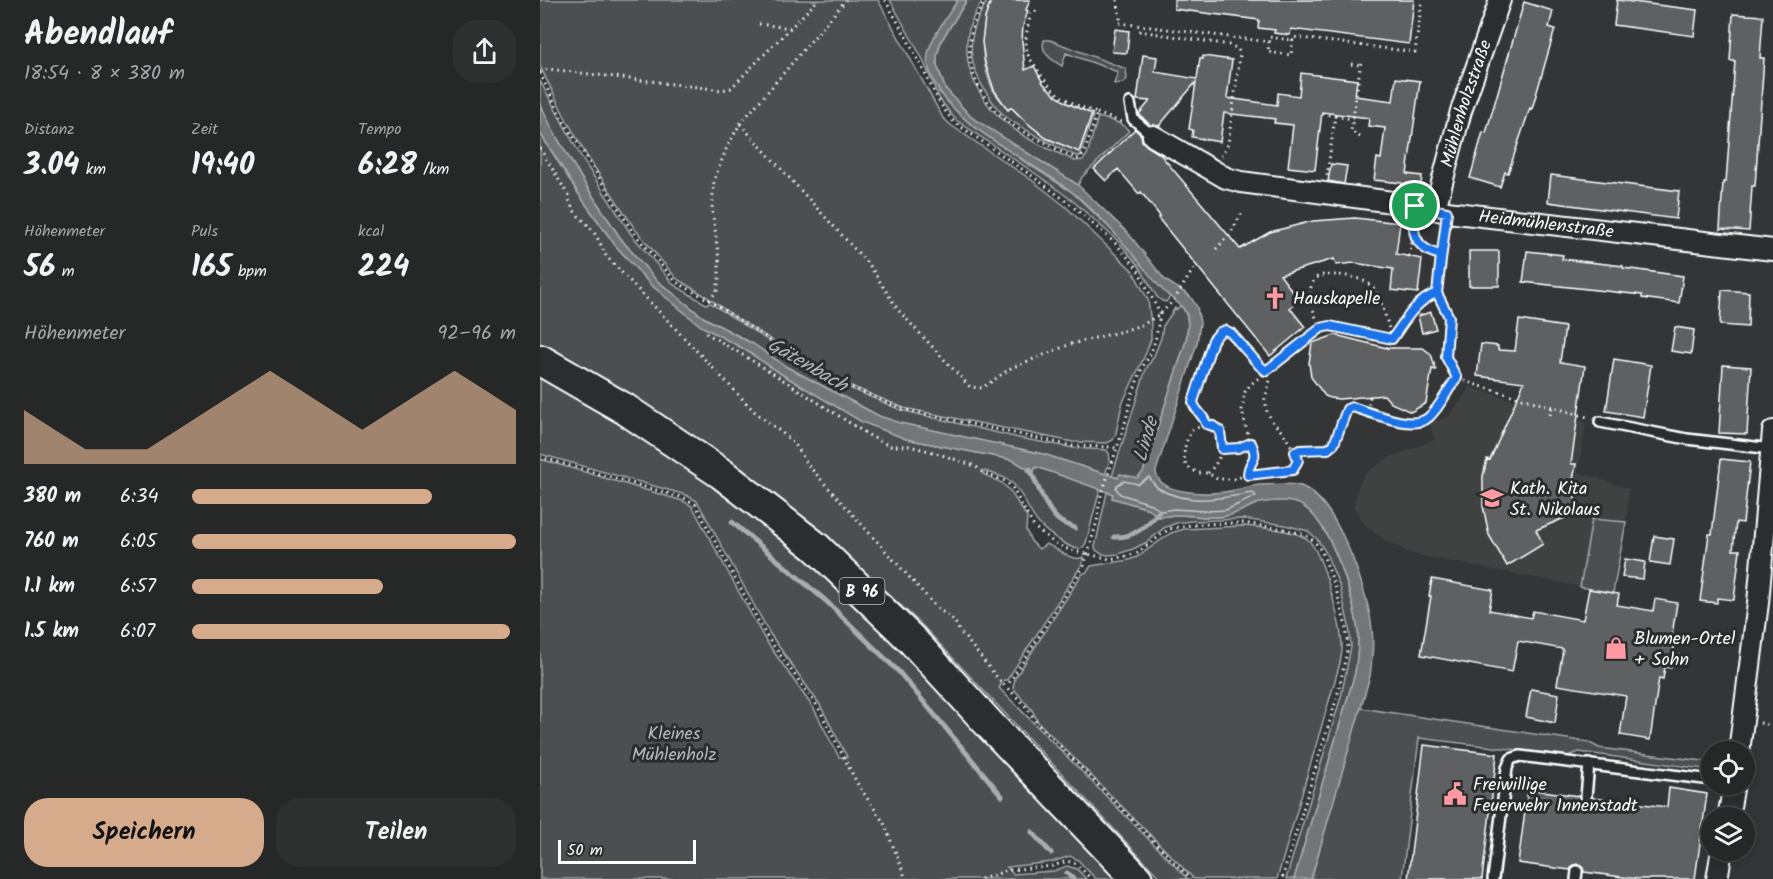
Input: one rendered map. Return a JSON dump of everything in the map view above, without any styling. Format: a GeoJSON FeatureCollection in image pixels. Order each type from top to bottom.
{"type":"FeatureCollection","features":[{"type":"Feature","properties":{"kind":"main road","name":"B 96"},"geometry":{"type":"LineString","coordinates":[[540,360],[625,409],[722,474],[816,547],[912,640],[1137,879]]}},
{"type":"Feature","properties":{"kind":"street","name":"Mühlenholzstraße"},"geometry":{"type":"LineString","coordinates":[[1441,210],[1461,111],[1500,0]]}},
{"type":"Feature","properties":{"kind":"street","name":"Heidmühlenstraße"},"geometry":{"type":"LineString","coordinates":[[1153,136],[1227,178],[1241,182],[1441,210],[1773,250]]}},
{"type":"Feature","properties":{"kind":"street"},"geometry":{"type":"LineString","coordinates":[[1740,741],[1758,603],[1771,477],[1772,440]]}},
{"type":"Feature","properties":{"kind":"street"},"geometry":{"type":"LineString","coordinates":[[1717,879],[1720,861]]}},
{"type":"Feature","properties":{"kind":"lane"},"geometry":{"type":"LineString","coordinates":[[1130,103],[1133,119],[1153,136]]}},
{"type":"Feature","properties":{"kind":"lane"},"geometry":{"type":"LineString","coordinates":[[1600,422],[1687,439],[1772,440]]}},
{"type":"Feature","properties":{"kind":"lane"},"geometry":{"type":"LineString","coordinates":[[1493,879],[1507,768],[1511,759],[1520,756],[1701,779]]}},
{"type":"Feature","properties":{"kind":"lane"},"geometry":{"type":"LineString","coordinates":[[1586,797],[1589,765]]}},
{"type":"Feature","properties":{"kind":"lane"},"geometry":{"type":"LineString","coordinates":[[1488,834],[1498,835]]}},
{"type":"Feature","properties":{"kind":"path"},"geometry":{"type":"LineString","coordinates":[[818,0],[731,88],[723,90],[548,69],[540,72],[561,117],[633,232],[676,282],[709,300],[797,358],[855,389],[902,409],[1073,446],[1118,449]]}},
{"type":"Feature","properties":{"kind":"path"},"geometry":{"type":"LineString","coordinates":[[709,300],[717,291],[719,279],[719,259],[712,208],[714,180],[727,147],[740,124],[846,0]]}},
{"type":"Feature","properties":{"kind":"path"},"geometry":{"type":"LineString","coordinates":[[885,0],[947,115],[1070,203],[1116,244],[1137,268],[1160,314],[1151,353],[1142,368],[1132,396],[1118,449],[1103,492],[1084,566],[1007,686]]}},
{"type":"Feature","properties":{"kind":"path"},"geometry":{"type":"LineString","coordinates":[[986,0],[969,37],[970,63],[975,81],[986,99],[1003,117],[1024,132],[1079,159],[1084,154],[1097,113]]}},
{"type":"Feature","properties":{"kind":"path"},"geometry":{"type":"LineString","coordinates":[[1117,0],[1119,23],[1269,42]]}},
{"type":"Feature","properties":{"kind":"path"},"geometry":{"type":"LineString","coordinates":[[1292,40],[1291,55],[1268,52],[1269,37],[1292,40],[1293,37],[1415,52],[1422,0]]}},
{"type":"Feature","properties":{"kind":"path"},"geometry":{"type":"LineString","coordinates":[[1039,10],[1031,13],[1026,42],[1030,59],[1044,81],[1055,93],[1069,102],[1124,124],[1133,119]]}},
{"type":"Feature","properties":{"kind":"path"},"geometry":{"type":"LineString","coordinates":[[759,24],[790,28]]}},
{"type":"Feature","properties":{"kind":"path"},"geometry":{"type":"LineString","coordinates":[[1139,32],[1238,49],[1240,55],[1228,144],[1213,170]]}},
{"type":"Feature","properties":{"kind":"path"},"geometry":{"type":"LineString","coordinates":[[1352,64],[1360,63],[1351,131],[1360,137]]}},
{"type":"Feature","properties":{"kind":"path"},"geometry":{"type":"LineString","coordinates":[[1226,100],[1234,101]]}},
{"type":"Feature","properties":{"kind":"path"},"geometry":{"type":"LineString","coordinates":[[1322,114],[1353,119]]}},
{"type":"Feature","properties":{"kind":"path"},"geometry":{"type":"LineString","coordinates":[[1325,194],[1335,116]]}},
{"type":"Feature","properties":{"kind":"path"},"geometry":{"type":"LineString","coordinates":[[740,124],[870,266],[898,310],[970,387],[982,388],[1011,368],[1071,344],[1144,324],[1160,314],[1174,300],[1196,265]]}},
{"type":"Feature","properties":{"kind":"path"},"geometry":{"type":"LineString","coordinates":[[540,148],[568,195],[570,204],[578,217],[593,231],[606,256],[755,412],[798,448],[807,464],[939,610],[956,622],[959,630],[1024,704],[1038,724],[1191,879]]}},
{"type":"Feature","properties":{"kind":"path"},"geometry":{"type":"LineString","coordinates":[[1415,206],[1413,225],[1416,237],[1424,248],[1441,255]]}},
{"type":"Feature","properties":{"kind":"path"},"geometry":{"type":"LineString","coordinates":[[1441,210],[1441,255],[1437,293],[1449,317],[1446,357],[1457,378],[1600,422]]}},
{"type":"Feature","properties":{"kind":"path"},"geometry":{"type":"LineString","coordinates":[[1216,249],[1230,234],[1243,211]]}},
{"type":"Feature","properties":{"kind":"path"},"geometry":{"type":"LineString","coordinates":[[1409,256],[1412,242],[1416,237]]}},
{"type":"Feature","properties":{"kind":"path"},"geometry":{"type":"LineString","coordinates":[[1321,328],[1312,306],[1311,286],[1318,277],[1323,275],[1350,276],[1370,285],[1376,291],[1392,339]]}},
{"type":"Feature","properties":{"kind":"path"},"geometry":{"type":"LineString","coordinates":[[1387,348],[1415,309],[1437,293]]}},
{"type":"Feature","properties":{"kind":"path"},"geometry":{"type":"LineString","coordinates":[[1248,475],[1248,470],[1255,458],[1255,451],[1242,410],[1242,401],[1250,385],[1321,328],[1330,326],[1392,339]]}},
{"type":"Feature","properties":{"kind":"path"},"geometry":{"type":"LineString","coordinates":[[1206,424],[1194,409],[1193,402],[1213,340],[1225,330],[1231,333],[1266,371],[1270,380],[1265,399],[1267,411],[1298,460],[1293,470],[1233,479],[1217,479],[1208,473],[1198,473],[1186,466],[1183,455],[1186,440],[1192,430],[1206,424],[1220,431],[1222,449],[1220,460],[1208,473]]}},
{"type":"Feature","properties":{"kind":"path"},"geometry":{"type":"LineString","coordinates":[[706,333],[890,446],[909,446],[933,452],[975,466],[984,473],[1005,481],[1012,487],[1034,527],[1058,545],[1088,555],[1110,559],[1137,553],[1169,530],[1184,525],[1243,523],[1284,529],[1306,535],[1315,542],[1322,552],[1336,589],[1346,627],[1348,647],[1282,879]]}},
{"type":"Feature","properties":{"kind":"path"},"geometry":{"type":"LineString","coordinates":[[1295,452],[1328,449],[1334,444],[1347,409],[1352,407],[1408,423],[1419,423],[1435,410],[1457,378]]}},
{"type":"Feature","properties":{"kind":"path"},"geometry":{"type":"LineString","coordinates":[[1368,412],[1370,397]]}},
{"type":"Feature","properties":{"kind":"path"},"geometry":{"type":"LineString","coordinates":[[1550,415],[1552,407]]}},
{"type":"Feature","properties":{"kind":"path"},"geometry":{"type":"LineString","coordinates":[[1222,449],[1238,448],[1251,443]]}},
{"type":"Feature","properties":{"kind":"path"},"geometry":{"type":"LineString","coordinates":[[540,457],[684,498],[695,504],[767,637],[818,707],[857,783],[884,823],[906,879]]}},
{"type":"Feature","properties":{"kind":"path"},"geometry":{"type":"LineString","coordinates":[[1673,655],[1686,657]]}},
{"type":"Feature","properties":{"kind":"path"},"geometry":{"type":"LineString","coordinates":[[1756,723],[1773,725]]}},
{"type":"Feature","properties":{"kind":"path"},"geometry":{"type":"LineString","coordinates":[[981,879],[1009,870],[1053,866],[1067,861],[1077,864],[1091,879]]}},
{"type":"Feature","properties":{"kind":"shaded area","name":"Kath. Kita St. Nikolaus"},"geometry":{"type":"Polygon","coordinates":[[[1470,387],[1583,421],[1586,424],[1578,472],[1629,489],[1626,522],[1613,593],[1412,554],[1383,539],[1365,525],[1354,507],[1357,489],[1364,475],[1386,459],[1434,440],[1430,422],[1449,417],[1470,387]]]}},
{"type":"Feature","properties":{"kind":"green space"},"geometry":{"type":"Polygon","coordinates":[[[540,0],[878,0],[943,118],[1065,206],[1133,271],[1148,300],[1151,339],[1122,404],[1113,440],[1107,443],[1073,442],[904,408],[846,384],[799,357],[677,279],[635,229],[587,156],[564,115],[540,66],[540,0]]]}},
{"type":"Feature","properties":{"kind":"green space"},"geometry":{"type":"Polygon","coordinates":[[[890,0],[958,0],[934,38],[939,92],[1023,161],[1072,192],[1121,239],[1170,297],[1166,302],[1157,297],[1139,266],[1118,241],[1073,201],[956,120],[939,98],[922,58],[890,0]]]}},
{"type":"Feature","properties":{"kind":"green space"},"geometry":{"type":"Polygon","coordinates":[[[967,0],[983,0],[973,19],[968,38],[967,56],[971,74],[990,107],[1004,121],[1034,142],[1075,161],[1083,160],[1087,155],[1098,117],[1119,123],[1129,131],[1082,177],[1078,185],[971,117],[945,88],[937,65],[937,56],[941,41],[967,0]]]}},
{"type":"Feature","properties":{"kind":"green space"},"geometry":{"type":"Polygon","coordinates":[[[988,0],[991,0],[985,22],[983,45],[985,68],[993,90],[1008,109],[1011,107],[1034,128],[1079,151],[1092,114],[1080,156],[1049,143],[1014,123],[1000,112],[986,92],[974,68],[971,46],[976,23],[988,0]]]}},
{"type":"Feature","properties":{"kind":"green space"},"geometry":{"type":"Polygon","coordinates":[[[1044,40],[1050,40],[1126,69],[1127,79],[1123,83],[1114,84],[1118,72],[1066,53],[1062,66],[1045,52],[1044,40]]]}},
{"type":"Feature","properties":{"kind":"green space"},"geometry":{"type":"Polygon","coordinates":[[[540,81],[583,160],[631,234],[674,285],[706,304],[711,303],[795,358],[845,386],[901,410],[1019,438],[1074,448],[1107,450],[1110,459],[1105,474],[1043,454],[900,423],[879,416],[787,367],[753,344],[703,317],[655,279],[621,239],[553,131],[540,103],[540,81]]]}},
{"type":"Feature","properties":{"kind":"green space"},"geometry":{"type":"Polygon","coordinates":[[[540,133],[580,196],[615,245],[651,285],[783,375],[906,439],[1013,460],[1026,468],[1034,470],[1037,467],[1100,489],[1086,543],[1082,548],[1076,549],[1059,540],[1040,525],[1011,482],[985,471],[983,474],[1002,483],[1010,491],[1027,517],[1026,530],[1031,541],[1039,549],[1046,544],[1070,557],[1084,557],[1081,566],[1007,680],[1004,680],[999,688],[1188,879],[1161,879],[918,621],[825,537],[540,348],[540,133]]]}},
{"type":"Feature","properties":{"kind":"green space"},"geometry":{"type":"Polygon","coordinates":[[[1181,305],[1187,318],[1186,341],[1143,473],[1137,478],[1120,474],[1118,478],[1112,476],[1146,369],[1154,356],[1163,326],[1175,308],[1181,305]]]}},
{"type":"Feature","properties":{"kind":"green space","name":"Kleines Mühlenholz"},"geometry":{"type":"Polygon","coordinates":[[[540,374],[718,484],[809,557],[901,647],[1118,879],[1096,879],[1078,860],[1070,856],[1052,862],[1007,867],[1013,874],[1054,871],[1067,866],[1077,869],[1086,879],[540,879],[540,459],[683,501],[692,506],[764,638],[814,709],[839,757],[847,757],[820,705],[770,634],[697,501],[686,495],[540,454],[540,374]]]}},
{"type":"Feature","properties":{"kind":"green space"},"geometry":{"type":"Polygon","coordinates":[[[1107,492],[1113,494],[1112,498],[1149,509],[1158,517],[1176,515],[1220,517],[1260,503],[1293,502],[1306,508],[1318,520],[1338,558],[1352,599],[1358,632],[1358,652],[1355,673],[1294,879],[1286,879],[1341,697],[1351,647],[1349,626],[1340,587],[1325,551],[1308,531],[1243,519],[1176,523],[1164,528],[1147,542],[1133,549],[1118,554],[1102,554],[1095,547],[1107,492]]]}},
{"type":"Feature","properties":{"kind":"green space"},"geometry":{"type":"Polygon","coordinates":[[[1592,519],[1626,522],[1613,593],[1580,587],[1592,519]]]}},
{"type":"Feature","properties":{"kind":"green space"},"geometry":{"type":"Polygon","coordinates":[[[1244,526],[1293,533],[1307,539],[1313,546],[1325,573],[1335,608],[1342,653],[1277,879],[1194,879],[1038,722],[1032,710],[1013,688],[1015,678],[1082,574],[1087,572],[1091,566],[1137,557],[1171,533],[1184,529],[1244,526]]]}},
{"type":"Feature","properties":{"kind":"green space"},"geometry":{"type":"Polygon","coordinates":[[[1360,708],[1588,742],[1599,748],[1701,761],[1701,769],[1579,752],[1567,756],[1419,738],[1402,879],[1311,879],[1360,708]]]}},
{"type":"Feature","properties":{"kind":"water"},"geometry":{"type":"Polygon","coordinates":[[[958,0],[967,0],[941,41],[937,56],[937,65],[945,88],[971,117],[1078,185],[1128,233],[1165,280],[1190,296],[1197,307],[1200,323],[1197,343],[1156,471],[1158,479],[1173,489],[1195,493],[1224,492],[1260,485],[1297,485],[1311,492],[1325,506],[1348,547],[1370,614],[1373,641],[1370,676],[1311,879],[1294,879],[1355,673],[1358,637],[1352,599],[1338,558],[1318,520],[1306,508],[1293,502],[1274,501],[1256,504],[1220,517],[1176,515],[1158,517],[1149,509],[1112,498],[1113,494],[1037,467],[1033,476],[1026,468],[1013,460],[906,439],[862,422],[742,348],[701,326],[651,285],[615,245],[580,196],[540,133],[540,103],[553,131],[583,181],[621,239],[655,279],[703,317],[753,344],[787,367],[879,416],[900,423],[1043,454],[1118,478],[1120,474],[1137,478],[1143,472],[1186,341],[1188,319],[1186,313],[1084,202],[1054,179],[968,122],[950,105],[936,86],[928,65],[929,49],[937,31],[958,0]]]}},
{"type":"Feature","properties":{"kind":"building"},"geometry":{"type":"Polygon","coordinates":[[[991,0],[1030,0],[1023,26],[1025,70],[1034,66],[1043,83],[1054,94],[1067,103],[1092,114],[1079,152],[1046,138],[1011,107],[1008,110],[994,90],[985,63],[982,42],[985,18],[991,0]]]}},
{"type":"Feature","properties":{"kind":"building"},"geometry":{"type":"Polygon","coordinates":[[[1174,0],[1414,0],[1409,44],[1291,29],[1290,35],[1274,33],[1275,30],[1258,28],[1259,20],[1174,9],[1174,0]]]}},
{"type":"Feature","properties":{"kind":"building"},"geometry":{"type":"Polygon","coordinates":[[[1617,0],[1697,10],[1694,36],[1614,25],[1617,0]]]}},
{"type":"Feature","properties":{"kind":"building"},"geometry":{"type":"Polygon","coordinates":[[[1524,2],[1553,11],[1549,27],[1555,29],[1532,109],[1530,108],[1508,173],[1505,172],[1500,187],[1470,178],[1483,132],[1486,133],[1524,2]]]}},
{"type":"Feature","properties":{"kind":"building"},"geometry":{"type":"Polygon","coordinates":[[[1733,14],[1763,16],[1760,58],[1764,58],[1755,186],[1752,186],[1749,231],[1720,229],[1735,61],[1730,61],[1733,14]]]}},
{"type":"Feature","properties":{"kind":"building"},"geometry":{"type":"Polygon","coordinates":[[[1115,29],[1129,31],[1127,53],[1112,52],[1115,29]]]}},
{"type":"Feature","properties":{"kind":"building"},"geometry":{"type":"Polygon","coordinates":[[[1143,55],[1157,57],[1155,72],[1197,79],[1200,58],[1203,59],[1203,56],[1232,60],[1227,98],[1277,105],[1278,93],[1299,96],[1301,73],[1357,80],[1355,96],[1393,101],[1396,78],[1420,81],[1407,174],[1422,176],[1420,192],[1401,190],[1402,183],[1374,180],[1377,158],[1381,159],[1385,128],[1368,126],[1369,118],[1322,112],[1315,170],[1288,167],[1293,125],[1274,123],[1275,119],[1224,113],[1220,142],[1192,137],[1193,130],[1189,129],[1196,82],[1159,126],[1150,125],[1139,114],[1150,101],[1137,100],[1143,55]]]}},
{"type":"Feature","properties":{"kind":"building"},"geometry":{"type":"Polygon","coordinates":[[[1135,129],[1141,135],[1142,141],[1160,154],[1240,249],[1270,232],[1313,221],[1355,218],[1400,223],[1396,254],[1422,259],[1418,293],[1391,290],[1393,269],[1354,263],[1336,265],[1334,259],[1280,275],[1299,300],[1290,308],[1305,327],[1270,356],[1158,218],[1160,216],[1141,192],[1139,194],[1118,169],[1106,181],[1094,169],[1135,129]]]}},
{"type":"Feature","properties":{"kind":"building"},"geometry":{"type":"Polygon","coordinates":[[[1331,164],[1347,166],[1344,184],[1328,181],[1331,164]]]}},
{"type":"Feature","properties":{"kind":"building"},"geometry":{"type":"Polygon","coordinates":[[[1551,175],[1679,191],[1676,219],[1548,202],[1551,175]]]}},
{"type":"Feature","properties":{"kind":"building"},"geometry":{"type":"Polygon","coordinates":[[[1469,251],[1499,251],[1499,286],[1469,286],[1469,251]]]}},
{"type":"Feature","properties":{"kind":"building"},"geometry":{"type":"Polygon","coordinates":[[[1527,251],[1563,255],[1562,259],[1683,276],[1679,303],[1642,298],[1642,295],[1523,282],[1527,251]]]}},
{"type":"Feature","properties":{"kind":"building"},"geometry":{"type":"Polygon","coordinates":[[[1722,290],[1749,292],[1748,327],[1720,325],[1722,290]]]}},
{"type":"Feature","properties":{"kind":"building"},"geometry":{"type":"Polygon","coordinates":[[[1431,312],[1436,329],[1422,333],[1418,316],[1431,312]]]}},
{"type":"Feature","properties":{"kind":"building"},"geometry":{"type":"Polygon","coordinates":[[[1519,320],[1565,327],[1560,362],[1585,366],[1571,464],[1576,464],[1571,490],[1581,511],[1536,530],[1543,544],[1507,566],[1489,535],[1483,506],[1483,476],[1487,459],[1490,460],[1524,382],[1477,376],[1481,344],[1498,346],[1498,350],[1515,351],[1519,320]]]}},
{"type":"Feature","properties":{"kind":"building"},"geometry":{"type":"Polygon","coordinates":[[[1675,327],[1694,330],[1691,354],[1671,351],[1675,327]]]}},
{"type":"Feature","properties":{"kind":"building"},"geometry":{"type":"Polygon","coordinates":[[[1335,335],[1387,348],[1423,348],[1431,354],[1436,370],[1432,369],[1426,403],[1411,412],[1391,403],[1384,395],[1339,399],[1325,396],[1311,377],[1309,363],[1312,343],[1335,335]]]}},
{"type":"Feature","properties":{"kind":"building"},"geometry":{"type":"Polygon","coordinates":[[[1614,359],[1651,365],[1643,417],[1606,411],[1614,359]]]}},
{"type":"Feature","properties":{"kind":"building"},"geometry":{"type":"Polygon","coordinates":[[[1723,365],[1751,367],[1747,434],[1719,433],[1723,365]]]}},
{"type":"Feature","properties":{"kind":"building"},"geometry":{"type":"Polygon","coordinates":[[[1721,459],[1750,462],[1743,523],[1736,522],[1733,550],[1740,550],[1734,600],[1717,598],[1717,603],[1700,601],[1709,534],[1712,534],[1721,459]]]}},
{"type":"Feature","properties":{"kind":"building"},"geometry":{"type":"Polygon","coordinates":[[[1654,536],[1674,539],[1670,565],[1650,562],[1654,536]]]}},
{"type":"Feature","properties":{"kind":"building"},"geometry":{"type":"Polygon","coordinates":[[[1625,559],[1645,562],[1643,579],[1622,577],[1625,559]]]}},
{"type":"Feature","properties":{"kind":"building"},"geometry":{"type":"Polygon","coordinates":[[[1432,579],[1493,590],[1489,610],[1531,618],[1533,611],[1583,620],[1589,589],[1619,594],[1617,605],[1653,611],[1655,599],[1677,603],[1672,635],[1676,636],[1671,668],[1665,667],[1663,679],[1659,678],[1650,740],[1620,735],[1626,696],[1557,685],[1563,649],[1518,641],[1512,672],[1421,655],[1432,579]]]}},
{"type":"Feature","properties":{"kind":"building"},"geometry":{"type":"Polygon","coordinates":[[[1531,689],[1559,694],[1555,723],[1526,717],[1531,689]]]}},
{"type":"Feature","properties":{"kind":"building","name":"Freiwillige Feuerwehr Innenstadt"},"geometry":{"type":"Polygon","coordinates":[[[1424,745],[1497,754],[1482,879],[1408,879],[1424,745]]]}},
{"type":"Feature","properties":{"kind":"building"},"geometry":{"type":"Polygon","coordinates":[[[1669,788],[1707,795],[1705,807],[1701,807],[1701,836],[1695,879],[1638,879],[1584,872],[1578,864],[1570,870],[1518,863],[1528,789],[1579,796],[1585,804],[1593,798],[1667,807],[1669,788]]]}},
{"type":"Feature","properties":{"kind":"waterway"},"geometry":{"type":"LineString","coordinates":[[1030,469],[1051,512],[1061,522],[1075,528]]}},
{"type":"Feature","properties":{"kind":"waterway"},"geometry":{"type":"LineString","coordinates":[[1114,537],[1121,537],[1140,530],[1159,512]]}},
{"type":"Feature","properties":{"kind":"waterway"},"geometry":{"type":"LineString","coordinates":[[732,522],[826,601],[899,672],[1002,796]]}},
{"type":"Feature","properties":{"kind":"waterway"},"geometry":{"type":"LineString","coordinates":[[1032,832],[1051,853]]}},
{"type":"Feature","properties":{"kind":"waterway"},"geometry":{"type":"LineString","coordinates":[[1067,873],[1073,879]]}},
{"type":"Feature","properties":{"kind":"place","name":"Hauskapelle"},"geometry":{"type":"Point","coordinates":[1275,298]}},
{"type":"Feature","properties":{"kind":"place","name":"Kath. Kita St. Nikolaus"},"geometry":{"type":"Point","coordinates":[1492,498]}},
{"type":"Feature","properties":{"kind":"place","name":"Blumen-Ortel + Sohn"},"geometry":{"type":"Point","coordinates":[1616,648]}},
{"type":"Feature","properties":{"kind":"place","name":"Freiwillige Feuerwehr Innenstadt"},"geometry":{"type":"Point","coordinates":[1455,794]}},
{"type":"Feature","properties":{"kind":"route"},"geometry":{"type":"LineString","coordinates":[[1415,206],[1413,225],[1416,237],[1424,248],[1441,255],[1437,293],[1422,302],[1408,315],[1392,339],[1330,326],[1321,328],[1266,371],[1231,333],[1225,330],[1213,340],[1193,402],[1194,409],[1200,413],[1206,424],[1220,431],[1222,449],[1238,448],[1251,443],[1255,451],[1255,458],[1248,470],[1248,475],[1288,472],[1297,465],[1295,452],[1328,449],[1334,444],[1347,409],[1352,407],[1408,423],[1419,423],[1435,410],[1457,378],[1446,357],[1449,317],[1439,299],[1437,293],[1436,286],[1441,255],[1447,212],[1415,206]]}},
{"type":"Feature","properties":{"kind":"water label","name":"Gätenbach"},"geometry":{"type":"Point","coordinates":[808,364]}},
{"type":"Feature","properties":{"kind":"water label","name":"Linde"},"geometry":{"type":"Point","coordinates":[1145,439]}}]}
